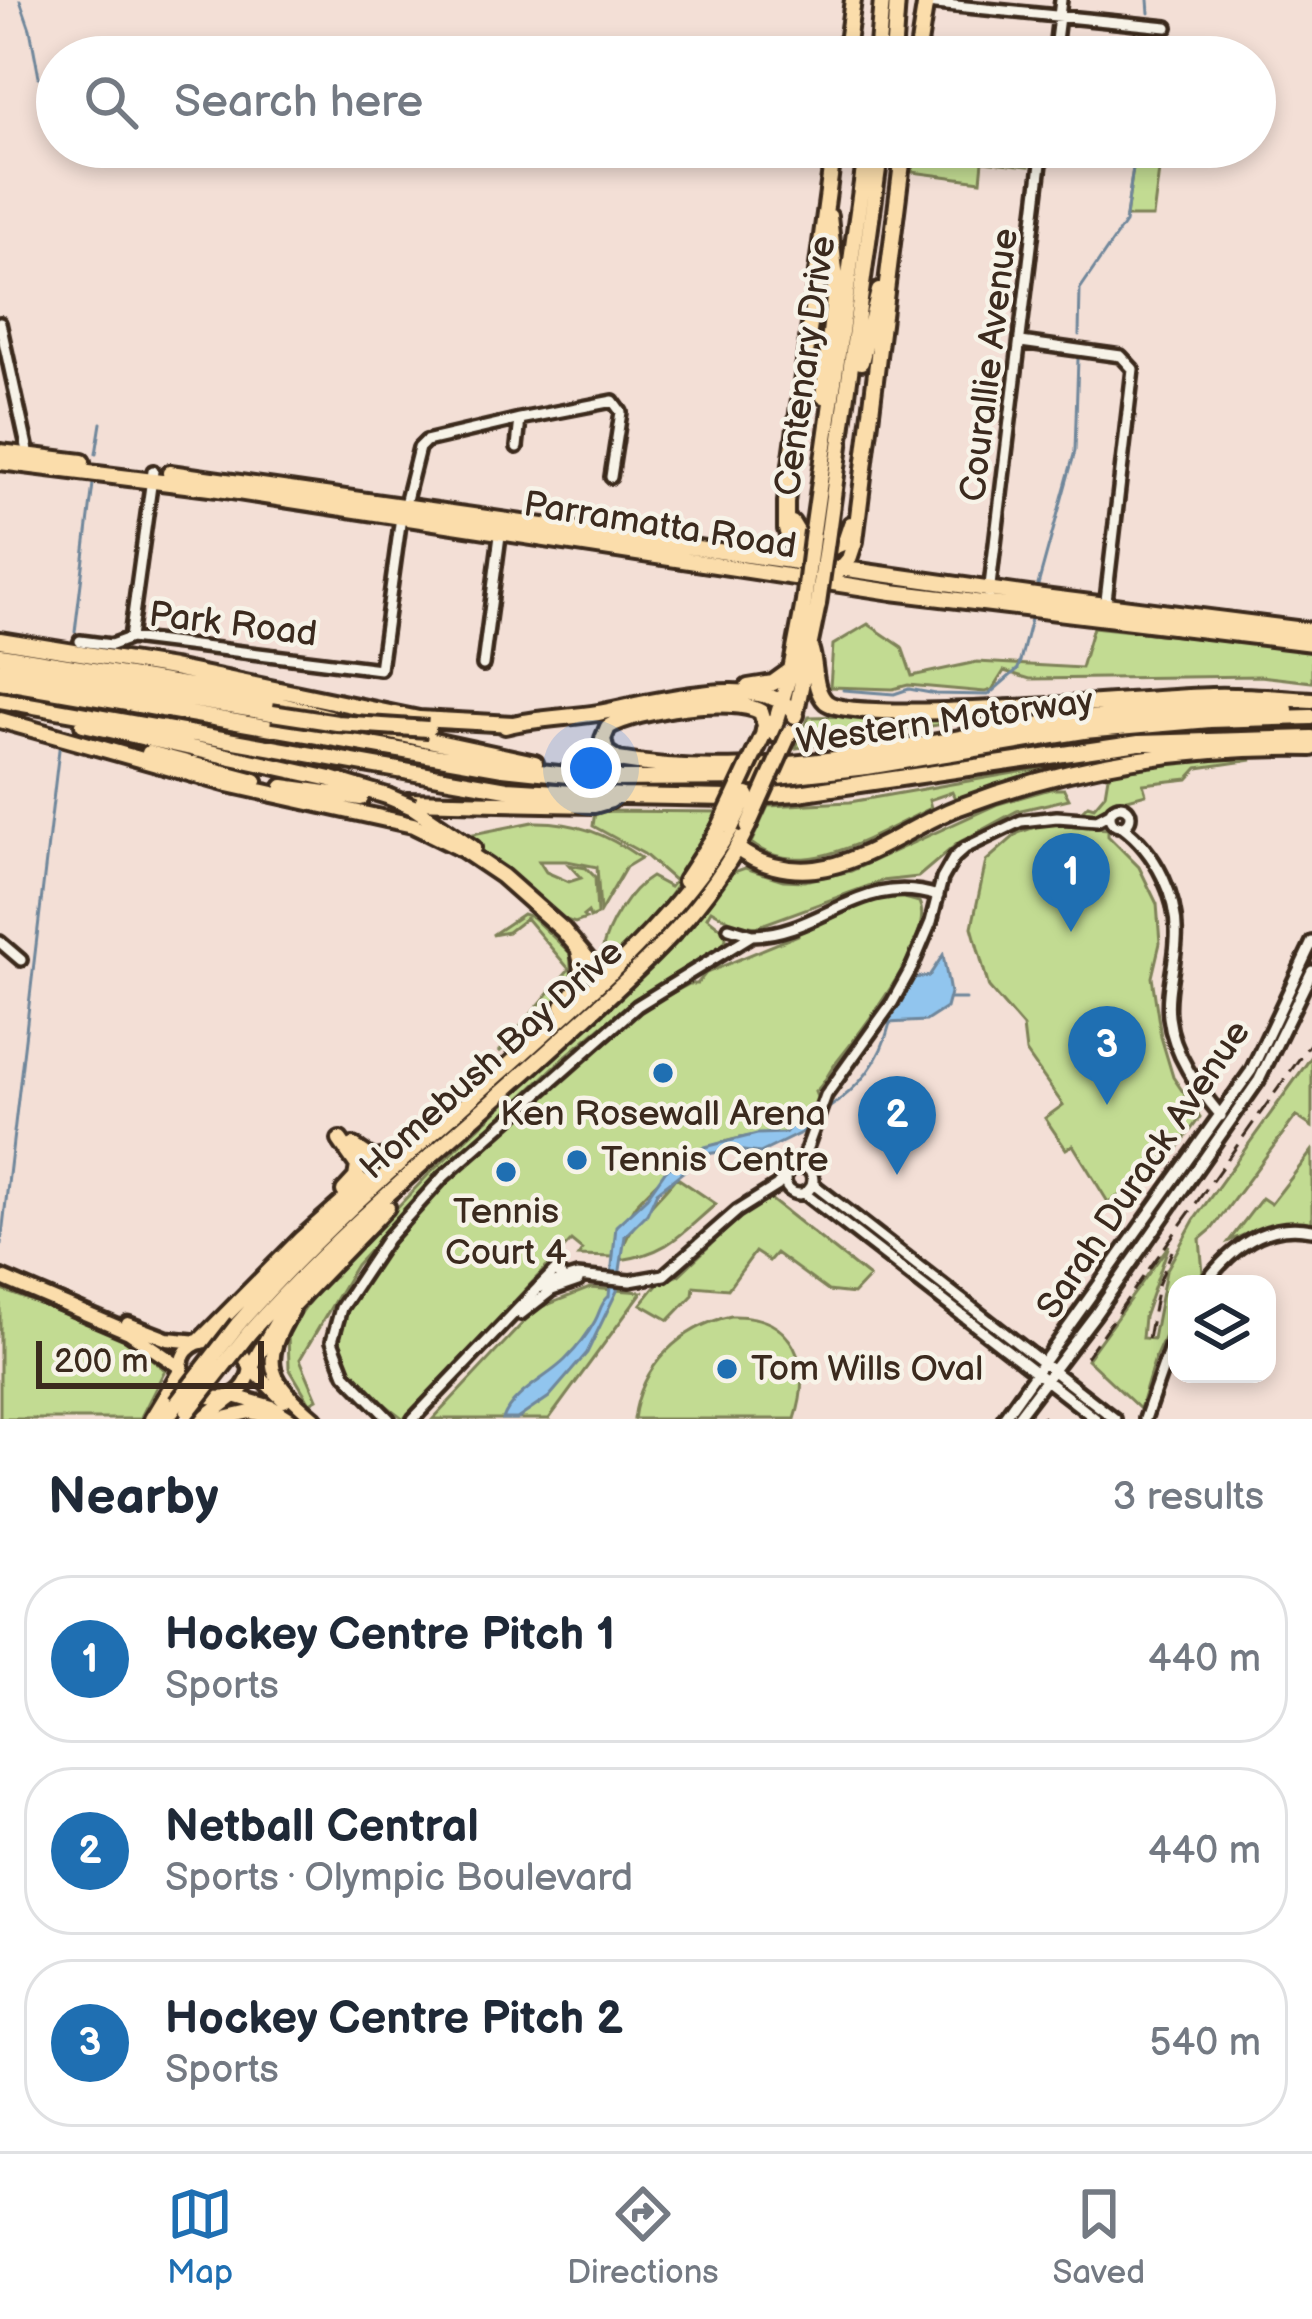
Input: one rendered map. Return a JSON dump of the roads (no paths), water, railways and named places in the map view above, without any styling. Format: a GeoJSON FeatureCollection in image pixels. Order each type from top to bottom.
{"type":"FeatureCollection","features":[{"type":"Feature","properties":{"kind":"highway"},"geometry":{"type":"LineString","coordinates":[[848,36],[853,0]]}},
{"type":"Feature","properties":{"kind":"highway"},"geometry":{"type":"LineString","coordinates":[[879,36],[882,0]]}},
{"type":"Feature","properties":{"kind":"highway"},"geometry":{"type":"LineString","coordinates":[[894,36],[897,0]]}},
{"type":"Feature","properties":{"kind":"highway"},"geometry":{"type":"LineString","coordinates":[[919,36],[924,1]]}},
{"type":"Feature","properties":{"kind":"highway"},"geometry":{"type":"LineString","coordinates":[[832,168],[786,529],[796,560],[820,581],[842,567],[855,541]]}},
{"type":"Feature","properties":{"kind":"highway"},"geometry":{"type":"LineString","coordinates":[[822,467],[819,438],[836,280],[829,220],[833,168]]}},
{"type":"Feature","properties":{"kind":"highway","name":"Centenary Drive"},"geometry":{"type":"LineString","coordinates":[[820,532],[822,467],[864,168]]}},
{"type":"Feature","properties":{"kind":"highway","name":"Centenary Drive"},"geometry":{"type":"LineString","coordinates":[[796,715],[811,650],[820,532],[847,400],[878,168]]}},
{"type":"Feature","properties":{"kind":"highway"},"geometry":{"type":"LineString","coordinates":[[860,569],[855,541],[901,168]]}},
{"type":"Feature","properties":{"kind":"highway"},"geometry":{"type":"LineString","coordinates":[[847,400],[856,396],[880,287],[889,270]]}},
{"type":"Feature","properties":{"kind":"highway","name":"Parramatta Road"},"geometry":{"type":"LineString","coordinates":[[0,452],[30,461]]}},
{"type":"Feature","properties":{"kind":"highway","name":"Parramatta Road"},"geometry":{"type":"LineString","coordinates":[[0,462],[30,461],[153,476],[404,512],[820,581],[1312,631]]}},
{"type":"Feature","properties":{"kind":"highway"},"geometry":{"type":"LineString","coordinates":[[790,485],[793,527],[799,538],[831,548],[847,538],[862,484]]}},
{"type":"Feature","properties":{"kind":"highway","name":"Parramatta Road"},"geometry":{"type":"LineString","coordinates":[[501,527],[860,569],[988,597]]}},
{"type":"Feature","properties":{"kind":"highway"},"geometry":{"type":"LineString","coordinates":[[757,556],[775,546],[786,529]]}},
{"type":"Feature","properties":{"kind":"highway","name":"Centenary Drive"},"geometry":{"type":"LineString","coordinates":[[768,734],[783,701],[811,603]]}},
{"type":"Feature","properties":{"kind":"highway","name":"Parramatta Road"},"geometry":{"type":"LineString","coordinates":[[1105,611],[1312,643]]}},
{"type":"Feature","properties":{"kind":"highway"},"geometry":{"type":"LineString","coordinates":[[0,640],[60,671]]}},
{"type":"Feature","properties":{"kind":"highway"},"geometry":{"type":"LineString","coordinates":[[811,650],[822,698],[847,709],[944,711],[1213,696],[1312,700]]}},
{"type":"Feature","properties":{"kind":"highway","name":"Western Motorway"},"geometry":{"type":"LineString","coordinates":[[0,655],[60,671],[74,696],[586,778],[768,778],[1130,726],[1312,714]]}},
{"type":"Feature","properties":{"kind":"highway"},"geometry":{"type":"LineString","coordinates":[[79,659],[272,713],[428,729],[513,724],[712,689],[762,686],[791,670]]}},
{"type":"Feature","properties":{"kind":"highway"},"geometry":{"type":"LineString","coordinates":[[79,659],[419,718],[513,724]]}},
{"type":"Feature","properties":{"kind":"highway","name":"Western Motorway"},"geometry":{"type":"LineString","coordinates":[[0,681],[60,671],[79,659],[586,778]]}},
{"type":"Feature","properties":{"kind":"highway"},"geometry":{"type":"LineString","coordinates":[[0,669],[60,671]]}},
{"type":"Feature","properties":{"kind":"highway"},"geometry":{"type":"LineString","coordinates":[[678,697],[747,693],[783,701],[796,715]]}},
{"type":"Feature","properties":{"kind":"highway"},"geometry":{"type":"LineString","coordinates":[[0,700],[34,707],[54,723]]}},
{"type":"Feature","properties":{"kind":"highway"},"geometry":{"type":"LineString","coordinates":[[768,734],[761,712],[735,705],[626,719],[608,727],[603,739],[609,756],[627,762],[736,766],[838,759],[1106,716],[1219,709],[1312,714]]}},
{"type":"Feature","properties":{"kind":"highway","name":"Homebush Bay Drive"},"geometry":{"type":"LineString","coordinates":[[166,1419],[183,1411],[314,1241],[490,1082],[682,923],[737,848],[796,715]]}},
{"type":"Feature","properties":{"kind":"highway"},"geometry":{"type":"LineString","coordinates":[[0,719],[54,723],[331,779],[410,804],[557,924],[595,968],[618,977]]}},
{"type":"Feature","properties":{"kind":"highway"},"geometry":{"type":"LineString","coordinates":[[71,727],[264,783],[361,798]]}},
{"type":"Feature","properties":{"kind":"highway"},"geometry":{"type":"LineString","coordinates":[[71,727],[228,784],[449,836]]}},
{"type":"Feature","properties":{"kind":"highway","name":"Western Motorway"},"geometry":{"type":"LineString","coordinates":[[71,727],[507,789],[729,798],[798,793],[1139,742],[1312,738]]}},
{"type":"Feature","properties":{"kind":"highway","name":"Homebush Bay Drive"},"geometry":{"type":"LineString","coordinates":[[244,1328],[618,977],[627,956],[688,890],[725,828],[768,734]]}},
{"type":"Feature","properties":{"kind":"highway"},"geometry":{"type":"LineString","coordinates":[[725,828],[737,848],[772,865],[816,869],[846,860],[953,809],[1072,770],[1181,751],[1312,748]]}},
{"type":"Feature","properties":{"kind":"highway","name":"Western Motorway"},"geometry":{"type":"LineString","coordinates":[[410,804],[594,805],[623,796]]}},
{"type":"Feature","properties":{"kind":"highway"},"geometry":{"type":"LineString","coordinates":[[490,1082],[574,995],[582,973],[576,947]]}},
{"type":"Feature","properties":{"kind":"highway"},"geometry":{"type":"LineString","coordinates":[[199,1341],[301,1239],[398,1153],[462,1107]]}},
{"type":"Feature","properties":{"kind":"highway"},"geometry":{"type":"LineString","coordinates":[[301,1239],[358,1172],[343,1139],[367,1158],[398,1153]]}},
{"type":"Feature","properties":{"kind":"highway"},"geometry":{"type":"LineString","coordinates":[[248,1363],[303,1293],[412,1184],[424,1164]]}},
{"type":"Feature","properties":{"kind":"highway"},"geometry":{"type":"LineString","coordinates":[[152,1419],[182,1373]]}},
{"type":"Feature","properties":{"kind":"highway"},"geometry":{"type":"LineString","coordinates":[[203,1419],[232,1397]]}},
{"type":"Feature","properties":{"kind":"main road"},"geometry":{"type":"LineString","coordinates":[[0,1277],[143,1340],[182,1373]]}},
{"type":"Feature","properties":{"kind":"main road"},"geometry":{"type":"LineString","coordinates":[[303,1293],[274,1342],[271,1363],[281,1388],[310,1419]]}},
{"type":"Feature","properties":{"kind":"main road"},"geometry":{"type":"LineString","coordinates":[[76,1307],[167,1339],[217,1341]]}},
{"type":"Feature","properties":{"kind":"main road"},"geometry":{"type":"LineString","coordinates":[[182,1373],[184,1353],[199,1341]]}},
{"type":"Feature","properties":{"kind":"main road"},"geometry":{"type":"LineString","coordinates":[[248,1363],[310,1419]]}},
{"type":"Feature","properties":{"kind":"main road"},"geometry":{"type":"LineString","coordinates":[[232,1397],[246,1384],[248,1363]]}},
{"type":"Feature","properties":{"kind":"main road"},"geometry":{"type":"LineString","coordinates":[[210,1397],[272,1407],[291,1419]]}},
{"type":"Feature","properties":{"kind":"main road"},"geometry":{"type":"LineString","coordinates":[[220,1419],[250,1412],[280,1419]]}},
{"type":"Feature","properties":{"kind":"street"},"geometry":{"type":"LineString","coordinates":[[1056,36],[1061,0]]}},
{"type":"Feature","properties":{"kind":"street"},"geometry":{"type":"LineString","coordinates":[[924,1],[1167,27]]}},
{"type":"Feature","properties":{"kind":"street","name":"Courallie Avenue"},"geometry":{"type":"LineString","coordinates":[[988,597],[1041,168]]}},
{"type":"Feature","properties":{"kind":"street"},"geometry":{"type":"LineString","coordinates":[[0,323],[5,374],[30,461]]}},
{"type":"Feature","properties":{"kind":"street"},"geometry":{"type":"LineString","coordinates":[[1022,342],[1121,356],[1133,369],[1105,611]]}},
{"type":"Feature","properties":{"kind":"street"},"geometry":{"type":"LineString","coordinates":[[404,512],[422,444],[613,401],[621,412],[611,477]]}},
{"type":"Feature","properties":{"kind":"street"},"geometry":{"type":"LineString","coordinates":[[517,447],[520,419]]}},
{"type":"Feature","properties":{"kind":"street"},"geometry":{"type":"LineString","coordinates":[[130,638],[153,476]]}},
{"type":"Feature","properties":{"kind":"street","name":"Park Road"},"geometry":{"type":"LineString","coordinates":[[79,659],[130,638],[380,670],[404,512]]}},
{"type":"Feature","properties":{"kind":"street"},"geometry":{"type":"LineString","coordinates":[[483,665],[501,527]]}},
{"type":"Feature","properties":{"kind":"street"},"geometry":{"type":"LineString","coordinates":[[417,1419],[519,1315],[565,1280],[630,1281],[671,1271],[742,1207],[800,1167],[826,1095],[902,985],[950,864],[972,844],[1022,821],[1076,816],[1089,824],[1121,824],[1161,873],[1177,935],[1169,991],[1174,1039],[1180,1057],[1226,1118]]}},
{"type":"Feature","properties":{"kind":"street"},"geometry":{"type":"LineString","coordinates":[[389,1419],[345,1374],[332,1341],[341,1308],[387,1239],[443,1177],[637,1006],[752,935],[773,932],[884,889],[938,896]]}},
{"type":"Feature","properties":{"kind":"street"},"geometry":{"type":"LineString","coordinates":[[729,928],[752,935]]}},
{"type":"Feature","properties":{"kind":"street"},"geometry":{"type":"LineString","coordinates":[[0,942],[21,960]]}},
{"type":"Feature","properties":{"kind":"street","name":"Sarah Durack Avenue"},"geometry":{"type":"LineString","coordinates":[[1226,1118],[1274,1028],[1312,942]]}},
{"type":"Feature","properties":{"kind":"street","name":"Sarah Durack Avenue"},"geometry":{"type":"LineString","coordinates":[[1016,1419],[1275,1052],[1312,971]]}},
{"type":"Feature","properties":{"kind":"street"},"geometry":{"type":"LineString","coordinates":[[800,1167],[810,1171],[813,1184],[827,1202],[1115,1419]]}},
{"type":"Feature","properties":{"kind":"street"},"geometry":{"type":"LineString","coordinates":[[787,1174],[786,1185],[827,1202]]}},
{"type":"Feature","properties":{"kind":"street"},"geometry":{"type":"LineString","coordinates":[[742,1207],[771,1196],[800,1193],[813,1184]]}},
{"type":"Feature","properties":{"kind":"street"},"geometry":{"type":"LineString","coordinates":[[1212,1275],[1250,1238],[1276,1229],[1312,1230]]}},
{"type":"Feature","properties":{"kind":"street"},"geometry":{"type":"LineString","coordinates":[[417,1419],[550,1272],[560,1271],[565,1280]]}},
{"type":"Feature","properties":{"kind":"street"},"geometry":{"type":"LineString","coordinates":[[1145,1419],[1168,1354]]}},
{"type":"Feature","properties":{"kind":"street"},"geometry":{"type":"LineString","coordinates":[[1046,1371],[1096,1419]]}},
{"type":"Feature","properties":{"kind":"street","name":"Sarah Durack Avenue"},"geometry":{"type":"LineString","coordinates":[[1003,1419],[1046,1371]]}},
{"type":"Feature","properties":{"kind":"water"},"geometry":{"type":"Polygon","coordinates":[[[943,955],[950,993],[946,1008],[926,1021],[886,1023],[914,978],[929,976],[943,955]]]}},
{"type":"Feature","properties":{"kind":"water"},"geometry":{"type":"Polygon","coordinates":[[[813,1113],[807,1130],[760,1153],[706,1154],[657,1192],[647,1214],[625,1236],[617,1291],[587,1353],[549,1397],[517,1419],[503,1419],[514,1401],[565,1360],[589,1331],[609,1296],[616,1226],[647,1197],[666,1170],[705,1147],[757,1134],[785,1133],[799,1116],[813,1113]]]}},
{"type":"Feature","properties":{"kind":"waterway"},"geometry":{"type":"LineString","coordinates":[[20,0],[36,61]]}},
{"type":"Feature","properties":{"kind":"waterway"},"geometry":{"type":"LineString","coordinates":[[1148,0],[1149,13]]}},
{"type":"Feature","properties":{"kind":"waterway"},"geometry":{"type":"LineString","coordinates":[[1079,335],[1080,289],[1125,223],[1133,168]]}},
{"type":"Feature","properties":{"kind":"waterway"},"geometry":{"type":"LineString","coordinates":[[1038,585],[1075,451],[1078,358]]}},
{"type":"Feature","properties":{"kind":"waterway"},"geometry":{"type":"LineString","coordinates":[[96,454],[101,423]]}},
{"type":"Feature","properties":{"kind":"waterway"},"geometry":{"type":"LineString","coordinates":[[75,632],[93,484]]}},
{"type":"Feature","properties":{"kind":"waterway"},"geometry":{"type":"LineString","coordinates":[[843,690],[988,695],[1018,669],[1031,619]]}},
{"type":"Feature","properties":{"kind":"waterway"},"geometry":{"type":"LineString","coordinates":[[681,714],[719,710]]}},
{"type":"Feature","properties":{"kind":"waterway"},"geometry":{"type":"LineString","coordinates":[[806,756],[1012,721]]}},
{"type":"Feature","properties":{"kind":"waterway"},"geometry":{"type":"LineString","coordinates":[[460,740],[471,742]]}},
{"type":"Feature","properties":{"kind":"waterway"},"geometry":{"type":"LineString","coordinates":[[0,1252],[60,741]]}},
{"type":"Feature","properties":{"kind":"waterway"},"geometry":{"type":"LineString","coordinates":[[710,761],[743,759]]}},
{"type":"Feature","properties":{"kind":"waterway"},"geometry":{"type":"LineString","coordinates":[[949,999],[966,999]]}},
{"type":"Feature","properties":{"kind":"waterway"},"geometry":{"type":"LineString","coordinates":[[826,1110],[867,1073],[890,1023]]}},
{"type":"Feature","properties":{"kind":"railway"},"geometry":{"type":"LineString","coordinates":[[1086,1357],[1312,1041]]}},
{"type":"Feature","properties":{"kind":"railway"},"geometry":{"type":"LineString","coordinates":[[1148,1339],[1158,1285],[1172,1251]]}},
{"type":"Feature","properties":{"kind":"railway"},"geometry":{"type":"LineString","coordinates":[[1041,1419],[1044,1416]]}},
{"type":"Feature","properties":{"kind":"place","name":"Hockey Centre Pitch 1"},"geometry":{"type":"Point","coordinates":[1071,932]}},
{"type":"Feature","properties":{"kind":"place","name":"Ken Rosewall Arena"},"geometry":{"type":"Point","coordinates":[663,1073]}},
{"type":"Feature","properties":{"kind":"place","name":"Hockey Centre Pitch 2"},"geometry":{"type":"Point","coordinates":[1107,1105]}},
{"type":"Feature","properties":{"kind":"place","name":"Tennis Centre"},"geometry":{"type":"Point","coordinates":[577,1160]}},
{"type":"Feature","properties":{"kind":"place","name":"Tennis Court 4"},"geometry":{"type":"Point","coordinates":[506,1172]}},
{"type":"Feature","properties":{"kind":"place","name":"Netball Central"},"geometry":{"type":"Point","coordinates":[897,1175]}},
{"type":"Feature","properties":{"kind":"place","name":"Tom Wills Oval"},"geometry":{"type":"Point","coordinates":[727,1369]}}]}
